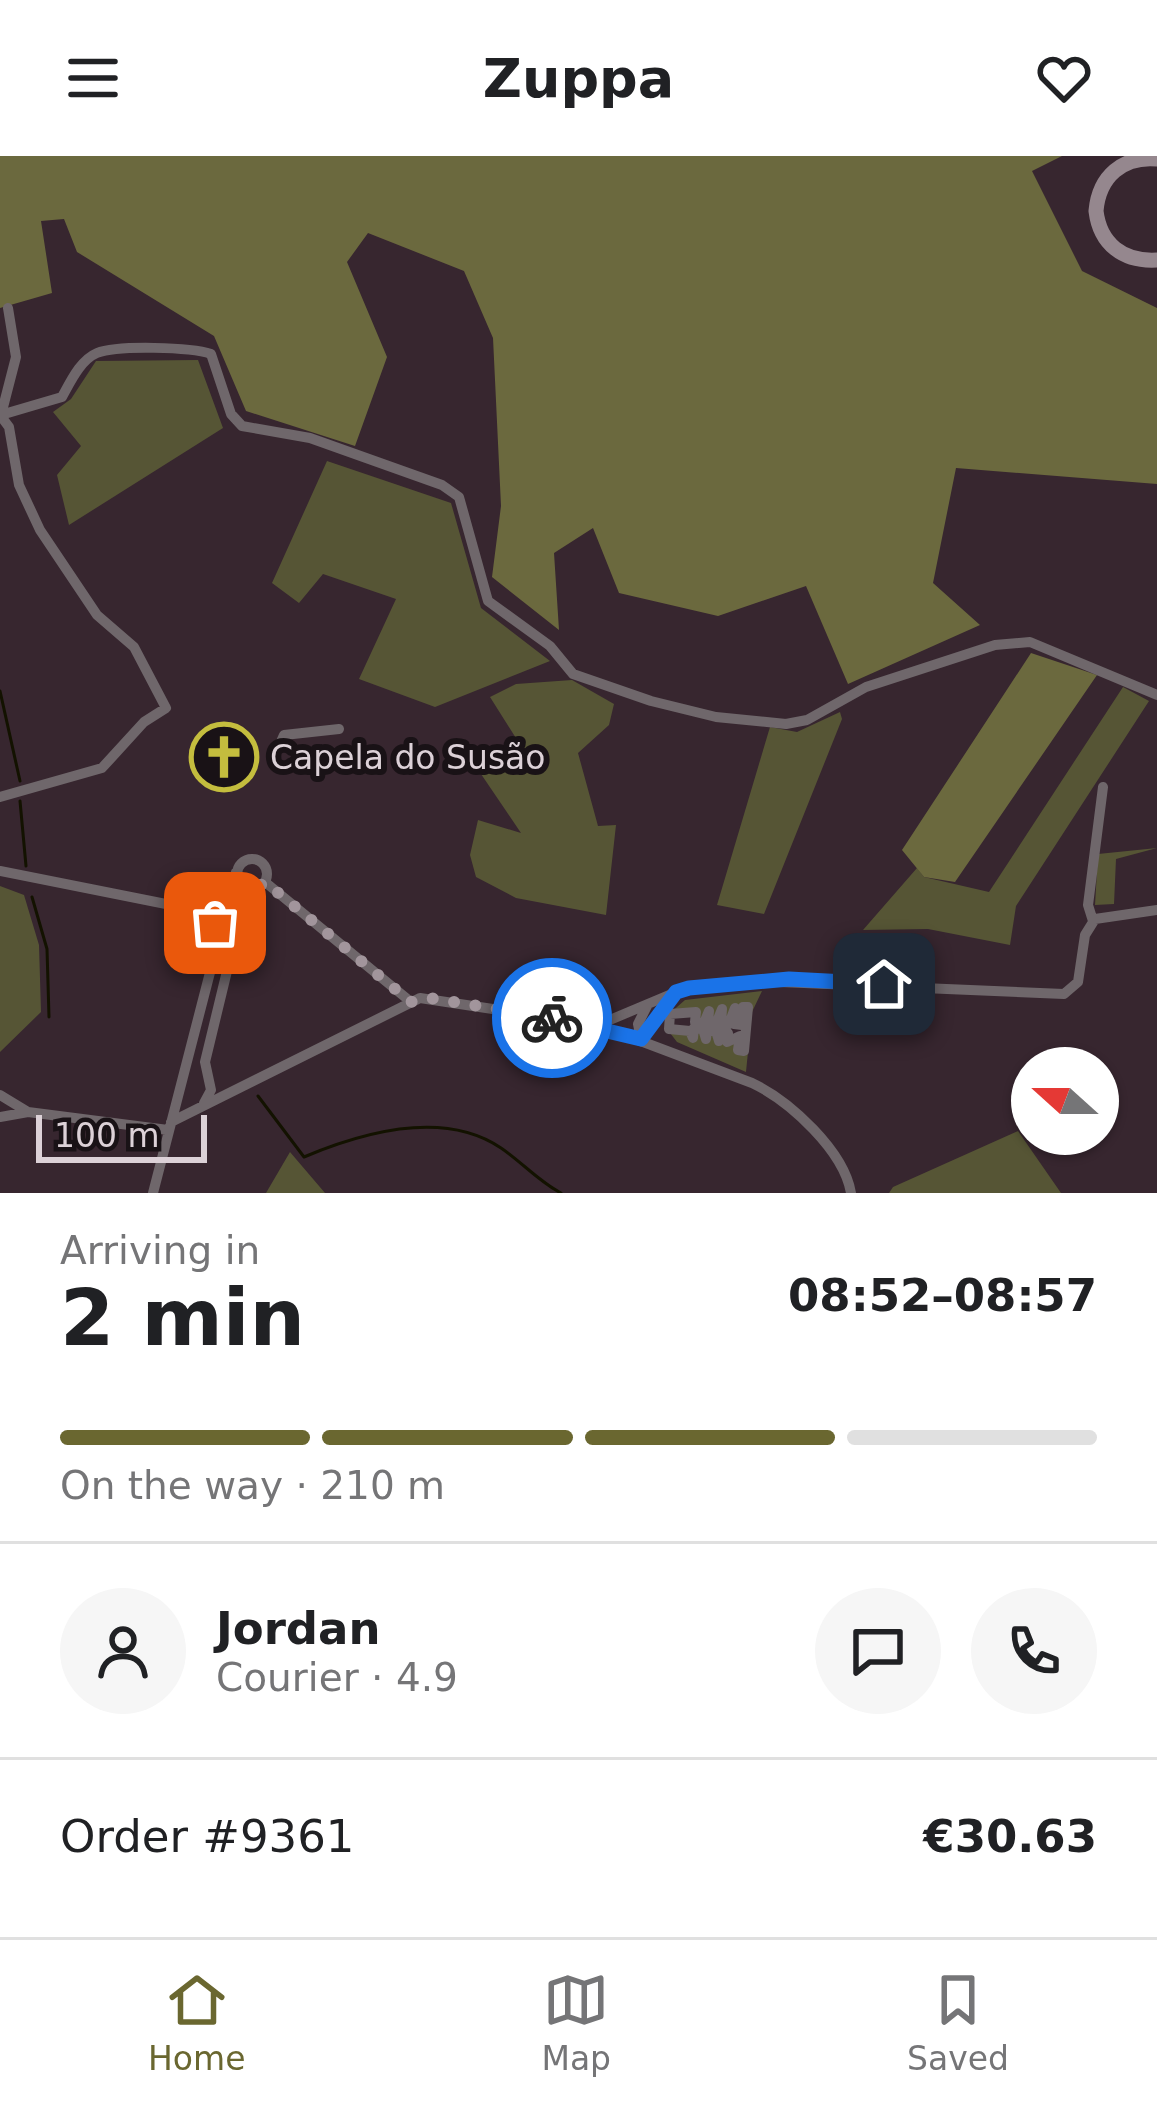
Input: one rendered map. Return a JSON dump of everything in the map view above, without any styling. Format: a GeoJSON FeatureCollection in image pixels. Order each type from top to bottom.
{"type":"FeatureCollection","features":[{"type":"Feature","properties":{"kind":"street"},"geometry":{"type":"LineString","coordinates":[[1157,159],[1118,167],[1104,182],[1096,211],[1112,247],[1129,258],[1157,260]]}},
{"type":"Feature","properties":{"kind":"street"},"geometry":{"type":"LineString","coordinates":[[0,415],[16,357],[8,308]]}},
{"type":"Feature","properties":{"kind":"street"},"geometry":{"type":"LineString","coordinates":[[0,415],[62,397],[81,366],[97,352],[194,348],[211,354],[230,414],[242,426],[310,438],[442,485],[459,497],[488,601],[550,646],[573,674],[692,712],[785,724],[807,720],[866,687],[995,644],[1030,642],[1157,694]]}},
{"type":"Feature","properties":{"kind":"street"},"geometry":{"type":"LineString","coordinates":[[0,415],[9,427],[17,473],[40,530],[98,615],[134,647],[166,708],[144,722],[102,768],[0,796]]}},
{"type":"Feature","properties":{"kind":"street"},"geometry":{"type":"LineString","coordinates":[[0,474],[17,473]]}},
{"type":"Feature","properties":{"kind":"street"},"geometry":{"type":"LineString","coordinates":[[280,744],[284,735],[339,729]]}},
{"type":"Feature","properties":{"kind":"street"},"geometry":{"type":"LineString","coordinates":[[1094,921],[1088,904],[1102,787]]}},
{"type":"Feature","properties":{"kind":"street"},"geometry":{"type":"LineString","coordinates":[[157,1190],[226,902],[236,872],[244,860],[254,858],[266,867],[232,953],[200,1104]]}},
{"type":"Feature","properties":{"kind":"street"},"geometry":{"type":"LineString","coordinates":[[0,871],[207,917],[223,924],[232,953]]}},
{"type":"Feature","properties":{"kind":"street"},"geometry":{"type":"LineString","coordinates":[[236,872],[242,886],[257,889],[411,1002]]}},
{"type":"Feature","properties":{"kind":"street"},"geometry":{"type":"LineString","coordinates":[[223,924],[257,889]]}},
{"type":"Feature","properties":{"kind":"street"},"geometry":{"type":"LineString","coordinates":[[207,917],[226,902]]}},
{"type":"Feature","properties":{"kind":"street"},"geometry":{"type":"LineString","coordinates":[[598,1025],[676,992],[789,979],[1064,994],[1078,982],[1085,935],[1094,921],[1107,914],[1157,910]]}},
{"type":"Feature","properties":{"kind":"street"},"geometry":{"type":"LineString","coordinates":[[207,917],[223,924]]}},
{"type":"Feature","properties":{"kind":"street"},"geometry":{"type":"LineString","coordinates":[[641,1039],[676,992]]}},
{"type":"Feature","properties":{"kind":"street"},"geometry":{"type":"LineString","coordinates":[[0,1117],[28,1112],[170,1126],[200,1104],[411,1002],[429,998],[598,1025],[775,1094],[836,1158],[851,1193]]}},
{"type":"Feature","properties":{"kind":"street"},"geometry":{"type":"LineString","coordinates":[[641,1039],[638,1024],[649,1003]]}},
{"type":"Feature","properties":{"kind":"street"},"geometry":{"type":"LineString","coordinates":[[748,1006],[744,1052],[738,1050],[740,1036],[732,1035],[727,1042],[728,1034],[720,1033],[719,1041],[716,1031],[707,1030],[706,1039],[703,1029],[694,1028],[693,1038],[690,1031],[668,1029],[670,1014],[696,1012],[695,1022],[704,1023],[709,1011],[708,1023],[716,1024],[722,1009],[721,1024],[729,1024],[735,1008],[734,1024],[742,1025],[743,1007],[748,1006]]}},
{"type":"Feature","properties":{"kind":"street"},"geometry":{"type":"LineString","coordinates":[[658,1022],[666,1049]]}},
{"type":"Feature","properties":{"kind":"street"},"geometry":{"type":"LineString","coordinates":[[181,1087],[193,1076],[235,1088]]}},
{"type":"Feature","properties":{"kind":"street"},"geometry":{"type":"LineString","coordinates":[[181,1087],[182,1099],[200,1104]]}},
{"type":"Feature","properties":{"kind":"street"},"geometry":{"type":"LineString","coordinates":[[0,1095],[28,1112]]}},
{"type":"Feature","properties":{"kind":"shaded area"},"geometry":{"type":"Polygon","coordinates":[[[0,156],[1062,156],[1032,171],[1082,271],[1157,308],[1157,484],[956,468],[933,583],[980,625],[848,684],[806,586],[718,616],[619,593],[593,528],[554,553],[559,630],[492,577],[501,506],[493,338],[464,271],[368,233],[347,262],[387,357],[355,446],[246,411],[214,336],[77,252],[64,219],[41,221],[52,293],[0,308],[0,156]]]}},
{"type":"Feature","properties":{"kind":"shaded area"},"geometry":{"type":"Polygon","coordinates":[[[198,360],[223,428],[69,525],[57,475],[81,446],[53,412],[71,399],[96,361],[198,360]]]}},
{"type":"Feature","properties":{"kind":"shaded area"},"geometry":{"type":"Polygon","coordinates":[[[327,461],[451,503],[481,608],[550,661],[435,707],[359,679],[396,599],[323,574],[299,603],[272,583],[327,461]]]}},
{"type":"Feature","properties":{"kind":"shaded area"},"geometry":{"type":"Polygon","coordinates":[[[1031,653],[1097,675],[955,882],[924,877],[902,850],[1031,653]]]}},
{"type":"Feature","properties":{"kind":"shaded area"},"geometry":{"type":"Polygon","coordinates":[[[572,680],[614,704],[609,725],[578,753],[598,826],[616,825],[606,915],[516,898],[476,877],[470,855],[478,820],[521,833],[481,774],[526,754],[490,697],[516,684],[572,680]]]}},
{"type":"Feature","properties":{"kind":"shaded area"},"geometry":{"type":"Polygon","coordinates":[[[1123,687],[1149,701],[1016,906],[1010,945],[928,929],[863,930],[917,868],[924,877],[989,892],[1123,687]]]}},
{"type":"Feature","properties":{"kind":"shaded area"},"geometry":{"type":"Polygon","coordinates":[[[840,712],[842,719],[764,914],[717,905],[770,727],[797,732],[840,712]]]}},
{"type":"Feature","properties":{"kind":"shaded area"},"geometry":{"type":"Polygon","coordinates":[[[1157,848],[1116,859],[1114,904],[1095,905],[1098,854],[1157,848]]]}},
{"type":"Feature","properties":{"kind":"shaded area"},"geometry":{"type":"Polygon","coordinates":[[[0,886],[24,895],[39,945],[41,1012],[0,1052],[0,886]]]}},
{"type":"Feature","properties":{"kind":"shaded area"},"geometry":{"type":"Polygon","coordinates":[[[762,991],[752,1012],[746,1072],[677,1042],[667,1029],[669,1014],[685,1000],[762,991]],[[748,1007],[729,1024],[704,1023],[696,1014],[670,1015],[669,1029],[740,1036],[748,1007]]]}},
{"type":"Feature","properties":{"kind":"shaded area"},"geometry":{"type":"Polygon","coordinates":[[[1011,1134],[1011,1155],[1035,1155],[1061,1193],[889,1193],[893,1187],[1011,1134]]]}},
{"type":"Feature","properties":{"kind":"shaded area"},"geometry":{"type":"Polygon","coordinates":[[[290,1152],[325,1193],[266,1193],[290,1152]]]}},
{"type":"Feature","properties":{"kind":"waterway"},"geometry":{"type":"LineString","coordinates":[[0,691],[20,781]]}},
{"type":"Feature","properties":{"kind":"waterway"},"geometry":{"type":"LineString","coordinates":[[20,801],[26,866]]}},
{"type":"Feature","properties":{"kind":"waterway"},"geometry":{"type":"LineString","coordinates":[[32,897],[47,949],[49,1017]]}},
{"type":"Feature","properties":{"kind":"waterway"},"geometry":{"type":"LineString","coordinates":[[258,1096],[304,1157],[376,1133],[428,1127],[454,1130],[501,1148],[561,1193]]}},
{"type":"Feature","properties":{"kind":"way so far"},"geometry":{"type":"LineString","coordinates":[[215,923],[230,922],[242,899],[265,882],[411,1002],[429,998],[552,1018]]}},
{"type":"Feature","properties":{"kind":"place","name":"Capela do Susão"},"geometry":{"type":"Point","coordinates":[224,757]}},
{"type":"Feature","properties":{"kind":"route"},"geometry":{"type":"LineString","coordinates":[[552,1018],[598,1025],[641,1039],[676,992],[689,988],[789,979],[884,984]]}}]}
